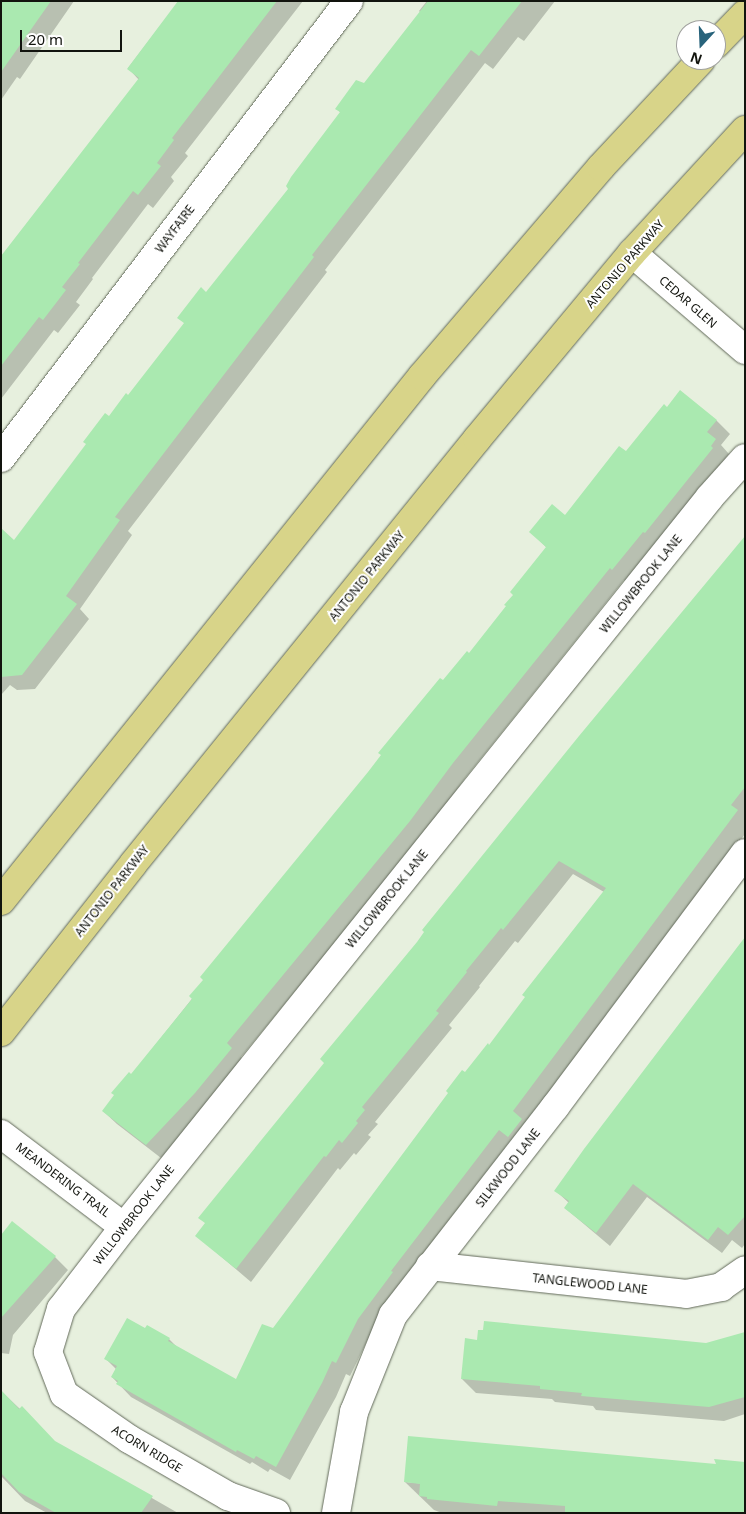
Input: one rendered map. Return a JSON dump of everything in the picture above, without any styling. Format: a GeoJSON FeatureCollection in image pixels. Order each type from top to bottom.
{"type":"FeatureCollection","features":[{"type":"Feature","properties":{"kind":"main road"},"geometry":{"type":"LineString","coordinates":[[726,34],[745,14]]}},
{"type":"Feature","properties":{"kind":"main road"},"geometry":{"type":"LineString","coordinates":[[1,901],[422,376],[601,167],[692,70]]}},
{"type":"Feature","properties":{"kind":"main road","name":"ANTONIO PARKWAY"},"geometry":{"type":"LineString","coordinates":[[1,1032],[158,834],[471,447],[632,253],[745,130]]}},
{"type":"Feature","properties":{"kind":"street","name":"WAYFAIRE"},"geometry":{"type":"LineString","coordinates":[[1,458],[349,1]]}},
{"type":"Feature","properties":{"kind":"street","name":"CEDAR GLEN"},"geometry":{"type":"LineString","coordinates":[[632,253],[745,350]]}},
{"type":"Feature","properties":{"kind":"street","name":"WILLOWBROOK LANE"},"geometry":{"type":"LineString","coordinates":[[48,1352],[61,1309],[124,1227],[710,497],[745,458]]}},
{"type":"Feature","properties":{"kind":"street","name":"SILKWOOD LANE"},"geometry":{"type":"LineString","coordinates":[[336,1513],[354,1412],[393,1315],[555,1107],[745,853]]}},
{"type":"Feature","properties":{"kind":"street","name":"MEANDERING TRAIL"},"geometry":{"type":"LineString","coordinates":[[1,1134],[124,1227]]}},
{"type":"Feature","properties":{"kind":"street","name":"TANGLEWOOD LANE"},"geometry":{"type":"LineString","coordinates":[[430,1266],[686,1294],[721,1287],[745,1270]]}},
{"type":"Feature","properties":{"kind":"street","name":"ACORN RIDGE"},"geometry":{"type":"LineString","coordinates":[[48,1352],[64,1394],[128,1439],[228,1496],[276,1513]]}},
{"type":"Feature","properties":{"kind":"building"},"geometry":{"type":"Polygon","coordinates":[[[1,1],[51,1],[1,72],[1,1]]]}},
{"type":"Feature","properties":{"kind":"building"},"geometry":{"type":"Polygon","coordinates":[[[178,1],[277,1],[172,138],[174,140],[157,163],[161,166],[138,195],[133,191],[78,263],[80,264],[62,287],[66,290],[43,320],[39,317],[1,366],[1,256],[139,78],[127,69],[178,1]]]}},
{"type":"Feature","properties":{"kind":"building"},"geometry":{"type":"Polygon","coordinates":[[[428,1],[522,1],[479,56],[471,50],[312,255],[314,257],[115,517],[120,520],[66,596],[77,604],[22,675],[1,677],[1,528],[14,540],[86,444],[83,442],[105,413],[109,416],[126,393],[128,395],[184,323],[177,318],[201,287],[206,292],[288,189],[286,186],[291,177],[340,112],[335,109],[356,80],[364,83],[428,1]]]}},
{"type":"Feature","properties":{"kind":"building"},"geometry":{"type":"Polygon","coordinates":[[[680,390],[717,420],[707,432],[716,439],[711,446],[713,448],[645,533],[643,532],[612,570],[610,568],[453,763],[410,821],[227,1043],[232,1048],[195,1093],[146,1145],[102,1111],[114,1095],[111,1093],[129,1072],[131,1074],[192,999],[189,996],[203,980],[200,977],[368,772],[381,755],[378,753],[440,678],[443,680],[467,651],[469,653],[506,606],[504,605],[513,595],[510,592],[546,547],[529,532],[552,504],[565,515],[619,446],[626,451],[664,404],[667,407],[680,390]]]}},
{"type":"Feature","properties":{"kind":"building"},"geometry":{"type":"Polygon","coordinates":[[[745,536],[745,787],[731,805],[738,810],[513,1111],[522,1119],[508,1137],[499,1130],[391,1271],[393,1272],[358,1319],[336,1363],[332,1361],[276,1467],[256,1456],[254,1459],[237,1450],[236,1452],[116,1384],[118,1381],[111,1377],[117,1366],[104,1359],[127,1318],[145,1328],[147,1325],[170,1338],[168,1341],[236,1379],[262,1324],[273,1328],[448,1093],[446,1091],[462,1070],[465,1072],[488,1043],[489,1045],[525,997],[522,995],[606,888],[559,861],[503,930],[501,928],[466,971],[436,1011],[439,1013],[362,1107],[365,1110],[356,1121],[358,1123],[342,1143],[339,1140],[326,1157],[324,1156],[236,1269],[195,1236],[205,1223],[198,1218],[324,1063],[320,1059],[417,942],[424,932],[422,930],[579,736],[745,536]]]}},
{"type":"Feature","properties":{"kind":"building"},"geometry":{"type":"Polygon","coordinates":[[[745,937],[745,1216],[728,1235],[718,1227],[708,1240],[633,1184],[596,1233],[564,1208],[569,1201],[554,1191],[745,937]]]}},
{"type":"Feature","properties":{"kind":"building"},"geometry":{"type":"Polygon","coordinates":[[[12,1221],[56,1256],[1,1318],[1,1235],[12,1221]]]}},
{"type":"Feature","properties":{"kind":"building"},"geometry":{"type":"Polygon","coordinates":[[[484,1321],[706,1343],[745,1332],[745,1397],[709,1407],[581,1396],[582,1393],[540,1389],[540,1386],[461,1379],[465,1338],[477,1340],[478,1330],[483,1330],[484,1321]]]}},
{"type":"Feature","properties":{"kind":"building"},"geometry":{"type":"Polygon","coordinates":[[[1,1390],[19,1409],[22,1406],[55,1441],[153,1496],[141,1513],[56,1513],[19,1492],[1,1473],[1,1390]]]}},
{"type":"Feature","properties":{"kind":"building"},"geometry":{"type":"Polygon","coordinates":[[[408,1436],[716,1464],[714,1459],[745,1462],[745,1513],[565,1513],[565,1506],[498,1501],[497,1506],[427,1499],[427,1497],[419,1496],[420,1484],[404,1482],[408,1436]]]}}]}
